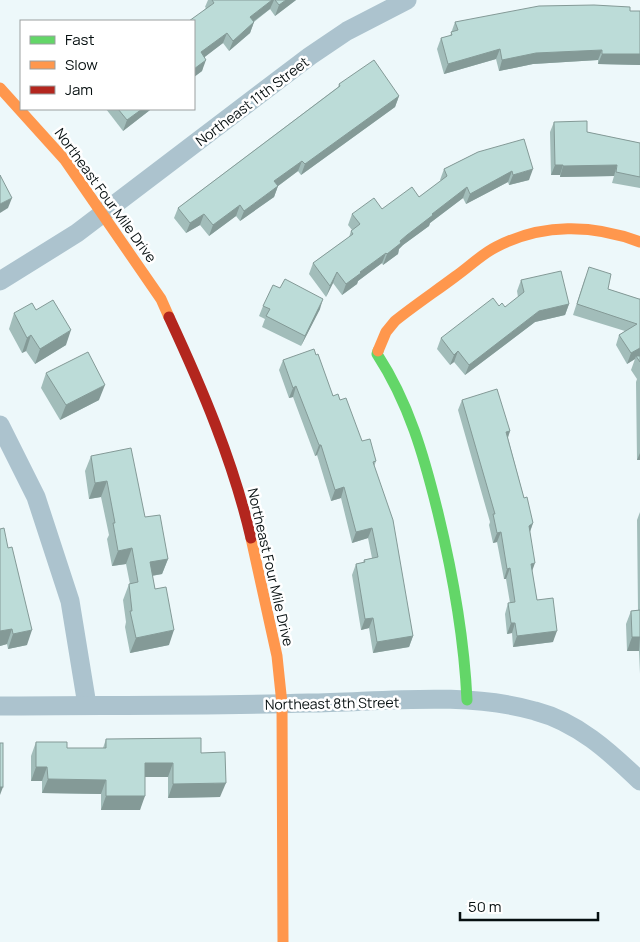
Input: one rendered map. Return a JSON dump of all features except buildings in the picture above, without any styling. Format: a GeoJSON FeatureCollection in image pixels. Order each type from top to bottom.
{"type":"FeatureCollection","features":[{"type":"Feature","properties":{"kind":"street","name":"Northeast 11th Street"},"geometry":{"type":"LineString","coordinates":[[0,281],[77,234],[310,56],[347,31],[407,0]]}},
{"type":"Feature","properties":{"kind":"street","name":"Northeast Four Mile Drive"},"geometry":{"type":"LineString","coordinates":[[0,88],[65,160],[104,213],[161,299],[207,400],[244,508],[277,656],[282,704],[284,942]]}},
{"type":"Feature","properties":{"kind":"street"},"geometry":{"type":"LineString","coordinates":[[468,700],[463,639],[456,588],[425,459],[394,378],[377,354],[386,332],[395,321],[496,247],[530,234],[567,229],[602,230],[628,236],[640,242]]}},
{"type":"Feature","properties":{"kind":"street"},"geometry":{"type":"LineString","coordinates":[[0,425],[36,498],[70,601],[87,705]]}},
{"type":"Feature","properties":{"kind":"street","name":"Northeast 8th Street"},"geometry":{"type":"LineString","coordinates":[[0,706],[282,704],[468,700],[505,703],[537,711],[565,722],[612,754],[640,781]]}},
{"type":"Feature","properties":{"kind":"traffic: fast"},"geometry":{"type":"LineString","coordinates":[[378,351],[377,354],[407,411],[433,492],[457,606],[467,700]]}},
{"type":"Feature","properties":{"kind":"traffic: slow"},"geometry":{"type":"LineString","coordinates":[[0,88],[65,160],[161,299],[169,317]]}},
{"type":"Feature","properties":{"kind":"traffic: slow"},"geometry":{"type":"LineString","coordinates":[[378,351],[386,332],[395,321],[486,253],[513,239],[549,230],[586,229],[622,236],[640,242]]}},
{"type":"Feature","properties":{"kind":"traffic: slow"},"geometry":{"type":"LineString","coordinates":[[251,538],[277,656],[282,704],[283,942]]}},
{"type":"Feature","properties":{"kind":"traffic: jam"},"geometry":{"type":"LineString","coordinates":[[169,317],[216,425],[244,509],[251,538]]}}]}
